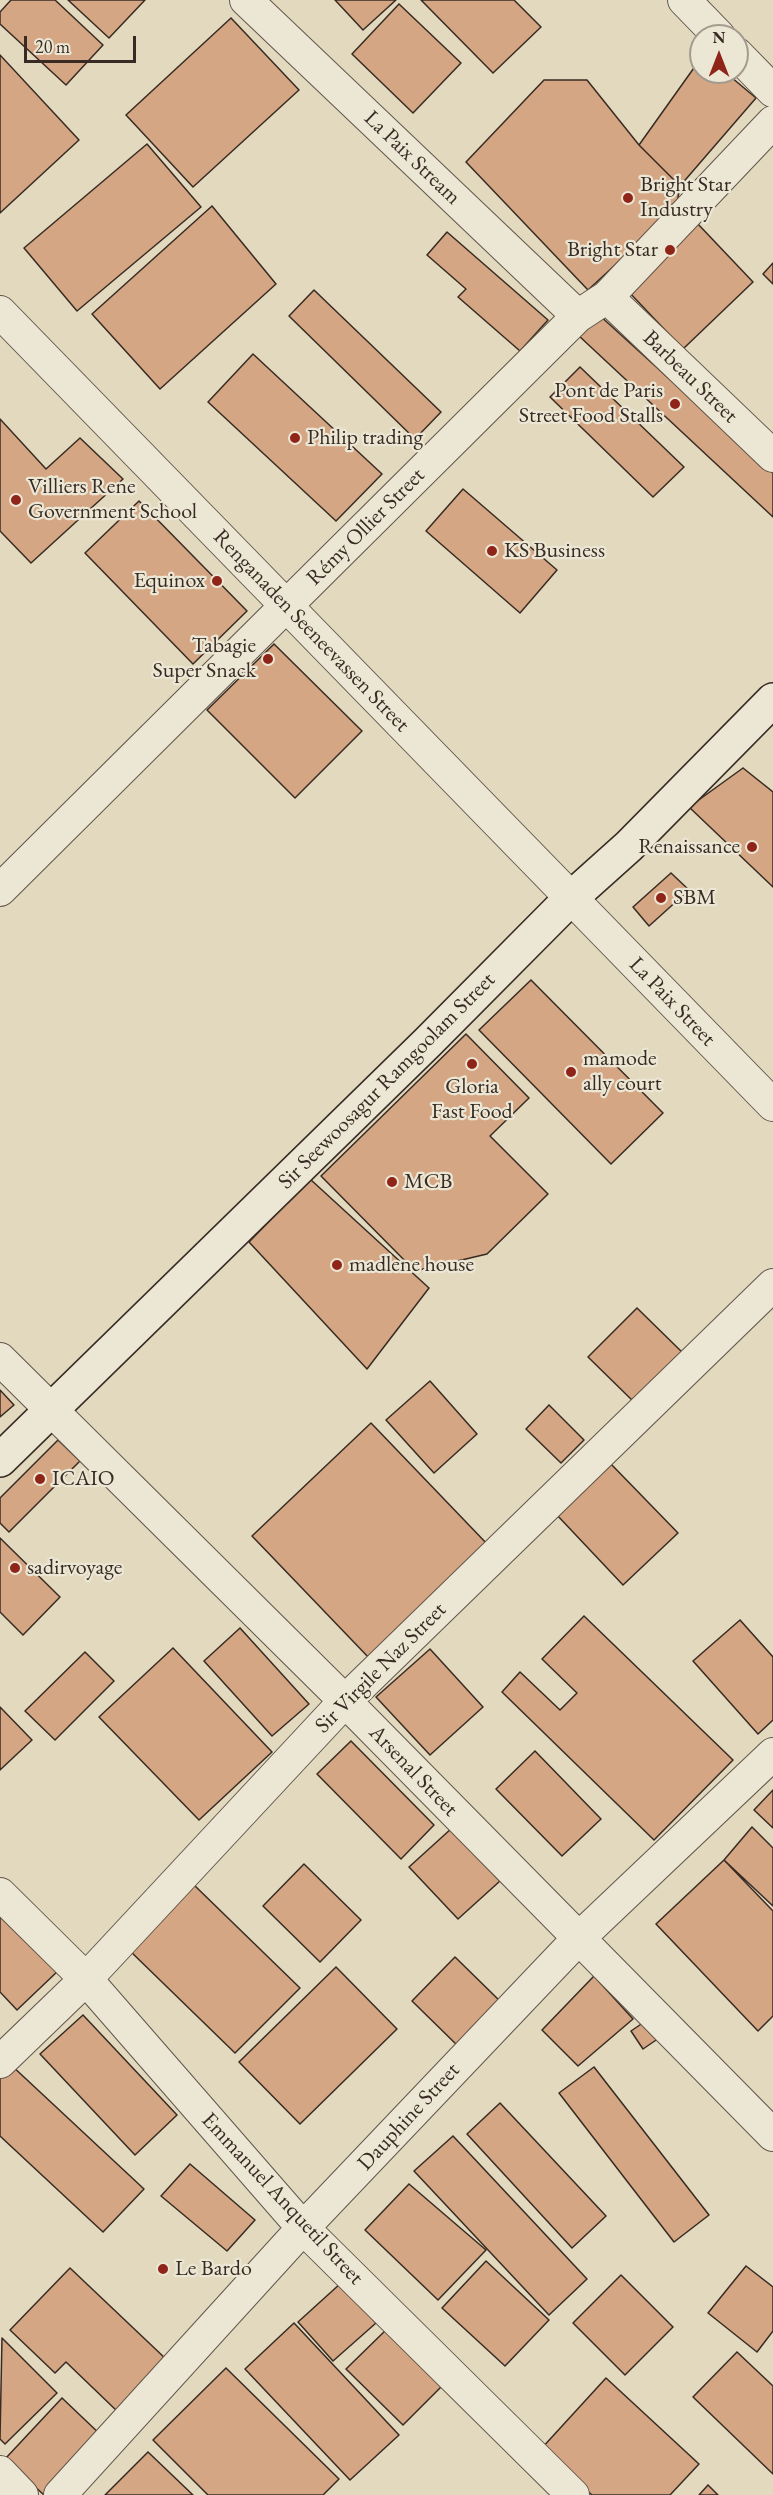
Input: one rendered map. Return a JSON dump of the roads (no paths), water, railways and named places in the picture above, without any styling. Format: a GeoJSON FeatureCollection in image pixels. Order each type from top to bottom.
{"type":"FeatureCollection","features":[{"type":"Feature","properties":{"kind":"main road","name":"Sir Seewoosagur Ramgoolam Street"},"geometry":{"type":"LineString","coordinates":[[0,1460],[428,1042],[571,898],[629,846],[773,700]]}},
{"type":"Feature","properties":{"kind":"street","name":"La Paix Stream"},"geometry":{"type":"LineString","coordinates":[[246,0],[578,316]]}},
{"type":"Feature","properties":{"kind":"street"},"geometry":{"type":"LineString","coordinates":[[684,0],[707,24]]}},
{"type":"Feature","properties":{"kind":"street"},"geometry":{"type":"LineString","coordinates":[[749,66],[773,91]]}},
{"type":"Feature","properties":{"kind":"street"},"geometry":{"type":"LineString","coordinates":[[607,297],[773,122]]}},
{"type":"Feature","properties":{"kind":"street","name":"Rémy Ollier Street"},"geometry":{"type":"LineString","coordinates":[[0,890],[578,316],[607,297]]}},
{"type":"Feature","properties":{"kind":"street","name":"Barbeau Street"},"geometry":{"type":"LineString","coordinates":[[607,297],[773,456]]}},
{"type":"Feature","properties":{"kind":"street","name":"Renganaden Seeneevassen Street"},"geometry":{"type":"LineString","coordinates":[[0,312],[571,898]]}},
{"type":"Feature","properties":{"kind":"street","name":"La Paix Street"},"geometry":{"type":"LineString","coordinates":[[571,898],[773,1105]]}},
{"type":"Feature","properties":{"kind":"street","name":"Sir Virgile Naz Street"},"geometry":{"type":"LineString","coordinates":[[0,2062],[86,1979],[345,1701],[773,1284]]}},
{"type":"Feature","properties":{"kind":"street","name":"Arsenal Street"},"geometry":{"type":"LineString","coordinates":[[0,1359],[345,1701],[773,2135]]}},
{"type":"Feature","properties":{"kind":"street","name":"Dauphine Street"},"geometry":{"type":"LineString","coordinates":[[60,2495],[303,2228],[578,1939],[773,1754]]}},
{"type":"Feature","properties":{"kind":"street","name":"Emmanuel Anquetil Street"},"geometry":{"type":"LineString","coordinates":[[0,1894],[86,1979],[303,2228],[573,2495]]}},
{"type":"Feature","properties":{"kind":"street"},"geometry":{"type":"LineString","coordinates":[[0,2472],[22,2495]]}},
{"type":"Feature","properties":{"kind":"place","name":"Bright Star Industry"},"geometry":{"type":"Point","coordinates":[628,198]}},
{"type":"Feature","properties":{"kind":"place","name":"Bright Star"},"geometry":{"type":"Point","coordinates":[670,250]}},
{"type":"Feature","properties":{"kind":"place","name":"Pont de Paris Street Food Stalls"},"geometry":{"type":"Point","coordinates":[675,404]}},
{"type":"Feature","properties":{"kind":"place","name":"Philip trading"},"geometry":{"type":"Point","coordinates":[295,438]}},
{"type":"Feature","properties":{"kind":"place","name":"Villiers Rene Government School"},"geometry":{"type":"Point","coordinates":[16,500]}},
{"type":"Feature","properties":{"kind":"place","name":"KS Business"},"geometry":{"type":"Point","coordinates":[492,551]}},
{"type":"Feature","properties":{"kind":"place","name":"Equinox"},"geometry":{"type":"Point","coordinates":[217,581]}},
{"type":"Feature","properties":{"kind":"place","name":"Tabagie Super Snack"},"geometry":{"type":"Point","coordinates":[268,659]}},
{"type":"Feature","properties":{"kind":"place","name":"Renaissance"},"geometry":{"type":"Point","coordinates":[752,847]}},
{"type":"Feature","properties":{"kind":"place","name":"SBM"},"geometry":{"type":"Point","coordinates":[661,898]}},
{"type":"Feature","properties":{"kind":"place","name":"Gloria Fast Food"},"geometry":{"type":"Point","coordinates":[472,1064]}},
{"type":"Feature","properties":{"kind":"place","name":"mamode ally court"},"geometry":{"type":"Point","coordinates":[571,1072]}},
{"type":"Feature","properties":{"kind":"place","name":"MCB"},"geometry":{"type":"Point","coordinates":[392,1182]}},
{"type":"Feature","properties":{"kind":"place","name":"madlene house"},"geometry":{"type":"Point","coordinates":[337,1265]}},
{"type":"Feature","properties":{"kind":"place","name":"ICAIO"},"geometry":{"type":"Point","coordinates":[40,1479]}},
{"type":"Feature","properties":{"kind":"place","name":"sadirvoyage"},"geometry":{"type":"Point","coordinates":[15,1568]}},
{"type":"Feature","properties":{"kind":"place","name":"Le Bardo"},"geometry":{"type":"Point","coordinates":[163,2269]}}]}
